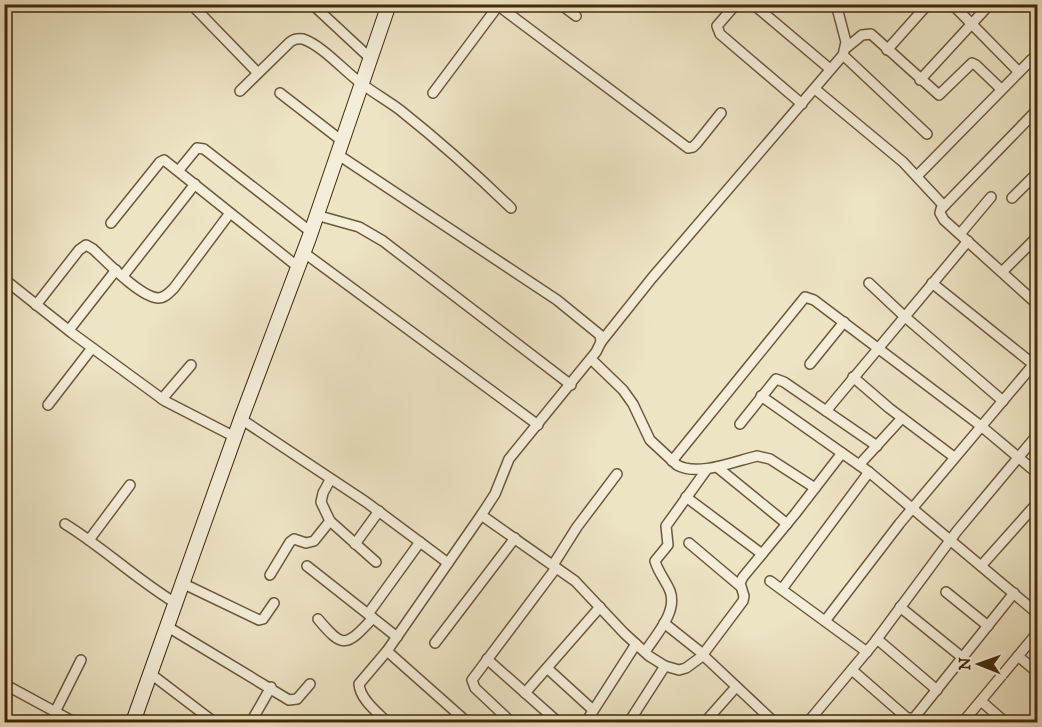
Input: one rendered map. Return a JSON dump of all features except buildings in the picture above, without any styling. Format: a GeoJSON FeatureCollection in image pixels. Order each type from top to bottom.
{"type":"FeatureCollection","features":[{"type":"Feature","properties":{"kind":"street"},"geometry":{"type":"LineString","coordinates":[[191,4],[258,73]]}},
{"type":"Feature","properties":{"kind":"street"},"geometry":{"type":"LineString","coordinates":[[312,4],[370,58]]}},
{"type":"Feature","properties":{"kind":"street"},"geometry":{"type":"LineString","coordinates":[[138,720],[151,674],[241,419],[298,267],[389,4]]}},
{"type":"Feature","properties":{"kind":"street"},"geometry":{"type":"LineString","coordinates":[[560,4],[576,16]]}},
{"type":"Feature","properties":{"kind":"street"},"geometry":{"type":"LineString","coordinates":[[736,4],[717,26],[720,34],[802,104]]}},
{"type":"Feature","properties":{"kind":"street"},"geometry":{"type":"LineString","coordinates":[[753,4],[830,69]]}},
{"type":"Feature","properties":{"kind":"street"},"geometry":{"type":"LineString","coordinates":[[836,4],[845,37],[844,51],[927,134]]}},
{"type":"Feature","properties":{"kind":"street"},"geometry":{"type":"LineString","coordinates":[[887,50],[928,4]]}},
{"type":"Feature","properties":{"kind":"street"},"geometry":{"type":"LineString","coordinates":[[952,4],[1019,72]]}},
{"type":"Feature","properties":{"kind":"street"},"geometry":{"type":"LineString","coordinates":[[920,80],[990,4]]}},
{"type":"Feature","properties":{"kind":"street"},"geometry":{"type":"LineString","coordinates":[[433,93],[497,5],[688,148],[697,143],[721,113]]}},
{"type":"Feature","properties":{"kind":"street"},"geometry":{"type":"LineString","coordinates":[[387,723],[364,698],[359,684],[387,651],[482,514],[495,494],[509,459],[571,385],[601,342],[652,278],[802,104],[844,51],[867,33],[871,34],[939,95],[972,63],[1001,89]]}},
{"type":"Feature","properties":{"kind":"street"},"geometry":{"type":"LineString","coordinates":[[240,91],[290,42],[298,38],[309,42],[362,84],[398,108],[476,174],[511,208]]}},
{"type":"Feature","properties":{"kind":"street"},"geometry":{"type":"LineString","coordinates":[[917,176],[1032,59]]}},
{"type":"Feature","properties":{"kind":"street"},"geometry":{"type":"LineString","coordinates":[[815,88],[903,162],[944,206]]}},
{"type":"Feature","properties":{"kind":"street"},"geometry":{"type":"LineString","coordinates":[[280,93],[340,147],[598,331],[601,342]]}},
{"type":"Feature","properties":{"kind":"street"},"geometry":{"type":"LineString","coordinates":[[1038,109],[941,209],[942,217],[1038,305]]}},
{"type":"Feature","properties":{"kind":"street"},"geometry":{"type":"LineString","coordinates":[[178,170],[197,148],[204,149],[310,232]]}},
{"type":"Feature","properties":{"kind":"street"},"geometry":{"type":"LineString","coordinates":[[111,223],[164,160],[298,267]]}},
{"type":"Feature","properties":{"kind":"street"},"geometry":{"type":"LineString","coordinates":[[1012,198],[1038,172]]}},
{"type":"Feature","properties":{"kind":"street"},"geometry":{"type":"LineString","coordinates":[[69,330],[195,184]]}},
{"type":"Feature","properties":{"kind":"street"},"geometry":{"type":"LineString","coordinates":[[826,411],[932,282],[991,197]]}},
{"type":"Feature","properties":{"kind":"street"},"geometry":{"type":"LineString","coordinates":[[36,304],[86,245],[149,296],[157,298],[168,294],[230,213]]}},
{"type":"Feature","properties":{"kind":"street"},"geometry":{"type":"LineString","coordinates":[[316,215],[359,228],[383,241],[571,385]]}},
{"type":"Feature","properties":{"kind":"street"},"geometry":{"type":"LineString","coordinates":[[1002,272],[1038,236]]}},
{"type":"Feature","properties":{"kind":"street"},"geometry":{"type":"LineString","coordinates":[[303,252],[538,425]]}},
{"type":"Feature","properties":{"kind":"street"},"geometry":{"type":"LineString","coordinates":[[4,279],[162,399],[235,438]]}},
{"type":"Feature","properties":{"kind":"street"},"geometry":{"type":"LineString","coordinates":[[825,621],[912,508],[1035,362],[932,282]]}},
{"type":"Feature","properties":{"kind":"street"},"geometry":{"type":"LineString","coordinates":[[869,283],[1003,401]]}},
{"type":"Feature","properties":{"kind":"street"},"geometry":{"type":"LineString","coordinates":[[672,460],[805,297],[814,300],[981,426],[1038,474]]}},
{"type":"Feature","properties":{"kind":"street"},"geometry":{"type":"LineString","coordinates":[[810,364],[844,322]]}},
{"type":"Feature","properties":{"kind":"street"},"geometry":{"type":"LineString","coordinates":[[48,405],[92,348]]}},
{"type":"Feature","properties":{"kind":"street"},"geometry":{"type":"LineString","coordinates":[[591,359],[623,390],[633,404],[650,440],[682,468],[707,469],[762,457],[770,459],[815,488]]}},
{"type":"Feature","properties":{"kind":"street"},"geometry":{"type":"LineString","coordinates":[[162,399],[191,365]]}},
{"type":"Feature","properties":{"kind":"street"},"geometry":{"type":"LineString","coordinates":[[853,377],[954,457]]}},
{"type":"Feature","properties":{"kind":"street"},"geometry":{"type":"LineString","coordinates":[[740,424],[776,379],[784,382],[877,446]]}},
{"type":"Feature","properties":{"kind":"street"},"geometry":{"type":"LineString","coordinates":[[761,396],[869,472],[1038,614]]}},
{"type":"Feature","properties":{"kind":"street"},"geometry":{"type":"LineString","coordinates":[[859,465],[902,418]]}},
{"type":"Feature","properties":{"kind":"street"},"geometry":{"type":"LineString","coordinates":[[241,419],[379,512],[448,563]]}},
{"type":"Feature","properties":{"kind":"street"},"geometry":{"type":"LineString","coordinates":[[808,723],[867,652],[951,540],[1038,434]]}},
{"type":"Feature","properties":{"kind":"street"},"geometry":{"type":"LineString","coordinates":[[740,586],[743,577],[788,524],[842,453]]}},
{"type":"Feature","properties":{"kind":"street"},"geometry":{"type":"LineString","coordinates":[[717,467],[788,524]]}},
{"type":"Feature","properties":{"kind":"street"},"geometry":{"type":"LineString","coordinates":[[645,652],[664,623],[671,607],[671,594],[655,561],[668,545],[666,526],[707,469]]}},
{"type":"Feature","properties":{"kind":"street"},"geometry":{"type":"LineString","coordinates":[[782,590],[869,472]]}},
{"type":"Feature","properties":{"kind":"street"},"geometry":{"type":"LineString","coordinates":[[511,723],[473,684],[473,677],[555,567],[577,526],[617,474]]}},
{"type":"Feature","properties":{"kind":"street"},"geometry":{"type":"LineString","coordinates":[[330,480],[321,502],[330,521],[376,562]]}},
{"type":"Feature","properties":{"kind":"street"},"geometry":{"type":"LineString","coordinates":[[89,540],[130,485]]}},
{"type":"Feature","properties":{"kind":"street"},"geometry":{"type":"LineString","coordinates":[[686,497],[762,554]]}},
{"type":"Feature","properties":{"kind":"street"},"geometry":{"type":"LineString","coordinates":[[981,566],[1038,502]]}},
{"type":"Feature","properties":{"kind":"street"},"geometry":{"type":"LineString","coordinates":[[355,544],[379,512]]}},
{"type":"Feature","properties":{"kind":"street"},"geometry":{"type":"LineString","coordinates":[[482,514],[582,587],[645,652],[665,666],[679,670],[686,668],[702,656],[743,601],[744,596],[740,586],[689,543]]}},
{"type":"Feature","properties":{"kind":"street"},"geometry":{"type":"LineString","coordinates":[[270,575],[290,542],[294,539],[306,543],[314,541],[330,521]]}},
{"type":"Feature","properties":{"kind":"street"},"geometry":{"type":"LineString","coordinates":[[65,524],[150,587],[177,604]]}},
{"type":"Feature","properties":{"kind":"street"},"geometry":{"type":"LineString","coordinates":[[435,643],[515,538]]}},
{"type":"Feature","properties":{"kind":"street"},"geometry":{"type":"LineString","coordinates":[[318,619],[335,639],[342,642],[349,639],[371,616],[420,542]]}},
{"type":"Feature","properties":{"kind":"street"},"geometry":{"type":"LineString","coordinates":[[307,566],[397,637]]}},
{"type":"Feature","properties":{"kind":"street"},"geometry":{"type":"LineString","coordinates":[[770,581],[867,652]]}},
{"type":"Feature","properties":{"kind":"street"},"geometry":{"type":"LineString","coordinates":[[184,584],[259,620],[263,619],[274,603]]}},
{"type":"Feature","properties":{"kind":"street"},"geometry":{"type":"LineString","coordinates":[[946,592],[988,626]]}},
{"type":"Feature","properties":{"kind":"street"},"geometry":{"type":"LineString","coordinates":[[852,670],[907,718],[914,718],[1014,594]]}},
{"type":"Feature","properties":{"kind":"street"},"geometry":{"type":"LineString","coordinates":[[525,693],[600,607]]}},
{"type":"Feature","properties":{"kind":"street"},"geometry":{"type":"LineString","coordinates":[[900,608],[963,658]]}},
{"type":"Feature","properties":{"kind":"street"},"geometry":{"type":"LineString","coordinates":[[664,623],[708,660],[774,723]]}},
{"type":"Feature","properties":{"kind":"street"},"geometry":{"type":"LineString","coordinates":[[168,627],[294,701],[310,684]]}},
{"type":"Feature","properties":{"kind":"street"},"geometry":{"type":"LineString","coordinates":[[963,723],[1038,632]]}},
{"type":"Feature","properties":{"kind":"street"},"geometry":{"type":"LineString","coordinates":[[877,639],[937,690]]}},
{"type":"Feature","properties":{"kind":"street"},"geometry":{"type":"LineString","coordinates":[[586,723],[636,644]]}},
{"type":"Feature","properties":{"kind":"street"},"geometry":{"type":"LineString","coordinates":[[387,651],[467,723]]}},
{"type":"Feature","properties":{"kind":"street"},"geometry":{"type":"LineString","coordinates":[[1018,656],[1038,673]]}},
{"type":"Feature","properties":{"kind":"street"},"geometry":{"type":"LineString","coordinates":[[487,659],[558,723]]}},
{"type":"Feature","properties":{"kind":"street"},"geometry":{"type":"LineString","coordinates":[[55,712],[81,660]]}},
{"type":"Feature","properties":{"kind":"street"},"geometry":{"type":"LineString","coordinates":[[628,723],[665,666]]}},
{"type":"Feature","properties":{"kind":"street"},"geometry":{"type":"LineString","coordinates":[[547,668],[593,710]]}},
{"type":"Feature","properties":{"kind":"street"},"geometry":{"type":"LineString","coordinates":[[151,674],[214,723]]}},
{"type":"Feature","properties":{"kind":"street"},"geometry":{"type":"LineString","coordinates":[[4,684],[72,722]]}},
{"type":"Feature","properties":{"kind":"street"},"geometry":{"type":"LineString","coordinates":[[252,722],[271,687]]}},
{"type":"Feature","properties":{"kind":"street"},"geometry":{"type":"LineString","coordinates":[[705,723],[736,687]]}},
{"type":"Feature","properties":{"kind":"street"},"geometry":{"type":"LineString","coordinates":[[981,701],[1005,723]]}}]}
